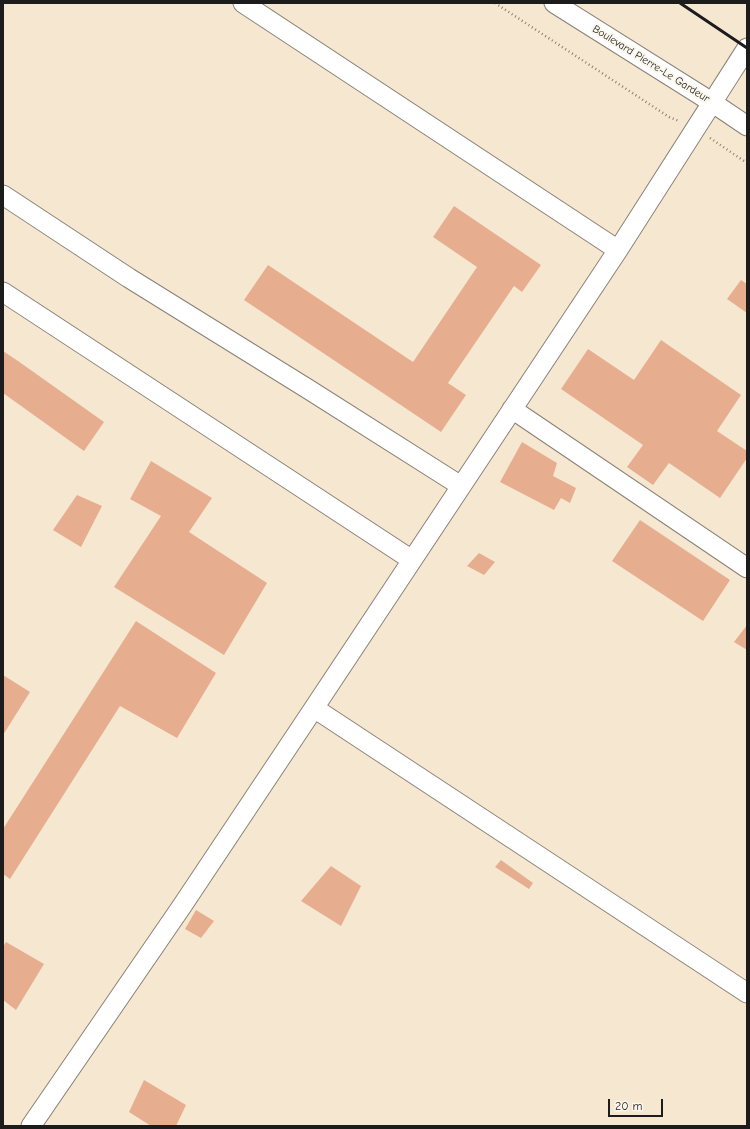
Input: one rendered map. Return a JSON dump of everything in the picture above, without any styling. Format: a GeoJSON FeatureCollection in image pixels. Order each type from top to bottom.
{"type":"FeatureCollection","features":[{"type":"Feature","properties":{"kind":"street"},"geometry":{"type":"LineString","coordinates":[[243,3],[618,250]]}},
{"type":"Feature","properties":{"kind":"street","name":"Boulevard Pierre-Le Gardeur"},"geometry":{"type":"LineString","coordinates":[[554,3],[747,126]]}},
{"type":"Feature","properties":{"kind":"street"},"geometry":{"type":"LineString","coordinates":[[31,1126],[182,906],[314,708],[618,250],[747,48]]}},
{"type":"Feature","properties":{"kind":"street"},"geometry":{"type":"LineString","coordinates":[[3,195],[129,278],[461,486]]}},
{"type":"Feature","properties":{"kind":"street"},"geometry":{"type":"LineString","coordinates":[[3,292],[412,560]]}},
{"type":"Feature","properties":{"kind":"street"},"geometry":{"type":"LineString","coordinates":[[512,409],[747,568]]}},
{"type":"Feature","properties":{"kind":"street"},"geometry":{"type":"LineString","coordinates":[[314,708],[747,993]]}},
{"type":"Feature","properties":{"kind":"path"},"geometry":{"type":"LineString","coordinates":[[495,3],[669,117],[696,129],[747,163]]}},
{"type":"Feature","properties":{"kind":"building"},"geometry":{"type":"Polygon","coordinates":[[[454,206],[541,265],[522,292],[514,286],[448,383],[466,395],[441,432],[244,300],[268,265],[413,362],[477,267],[433,237],[454,206]]]}},
{"type":"Feature","properties":{"kind":"building"},"geometry":{"type":"Polygon","coordinates":[[[741,280],[747,284],[747,313],[727,299],[741,280]]]}},
{"type":"Feature","properties":{"kind":"building"},"geometry":{"type":"Polygon","coordinates":[[[661,340],[741,395],[717,431],[747,451],[747,458],[720,498],[669,463],[653,485],[627,467],[643,445],[561,389],[588,349],[634,380],[661,340]]]}},
{"type":"Feature","properties":{"kind":"building"},"geometry":{"type":"Polygon","coordinates":[[[3,351],[104,422],[84,451],[3,393],[3,351]]]}},
{"type":"Feature","properties":{"kind":"building"},"geometry":{"type":"Polygon","coordinates":[[[522,442],[557,463],[553,476],[576,488],[570,503],[561,498],[554,510],[500,482],[522,442]]]}},
{"type":"Feature","properties":{"kind":"building"},"geometry":{"type":"Polygon","coordinates":[[[151,461],[212,498],[189,532],[267,583],[224,655],[114,587],[161,516],[130,499],[151,461]]]}},
{"type":"Feature","properties":{"kind":"building"},"geometry":{"type":"Polygon","coordinates":[[[77,495],[102,506],[81,547],[53,530],[77,495]]]}},
{"type":"Feature","properties":{"kind":"building"},"geometry":{"type":"Polygon","coordinates":[[[640,520],[730,580],[703,621],[612,561],[640,520]]]}},
{"type":"Feature","properties":{"kind":"building"},"geometry":{"type":"Polygon","coordinates":[[[479,553],[495,562],[484,575],[467,566],[479,553]]]}},
{"type":"Feature","properties":{"kind":"building"},"geometry":{"type":"Polygon","coordinates":[[[136,621],[216,673],[177,738],[120,706],[10,879],[3,874],[3,829],[136,621]]]}},
{"type":"Feature","properties":{"kind":"building"},"geometry":{"type":"Polygon","coordinates":[[[747,625],[747,650],[734,642],[747,625]]]}},
{"type":"Feature","properties":{"kind":"building"},"geometry":{"type":"Polygon","coordinates":[[[3,675],[30,692],[3,735],[3,675]]]}},
{"type":"Feature","properties":{"kind":"building"},"geometry":{"type":"Polygon","coordinates":[[[501,860],[533,883],[529,889],[495,867],[501,860]]]}},
{"type":"Feature","properties":{"kind":"building"},"geometry":{"type":"Polygon","coordinates":[[[331,866],[361,886],[341,926],[301,901],[331,866]]]}},
{"type":"Feature","properties":{"kind":"building"},"geometry":{"type":"Polygon","coordinates":[[[196,910],[214,921],[201,938],[185,929],[196,910]]]}},
{"type":"Feature","properties":{"kind":"building"},"geometry":{"type":"Polygon","coordinates":[[[6,942],[44,964],[16,1010],[3,1000],[3,947],[6,942]]]}},
{"type":"Feature","properties":{"kind":"building"},"geometry":{"type":"Polygon","coordinates":[[[144,1080],[186,1105],[176,1126],[151,1126],[129,1112],[144,1080]]]}},
{"type":"Feature","properties":{"kind":"railway"},"geometry":{"type":"LineString","coordinates":[[680,3],[747,48]]}}]}
